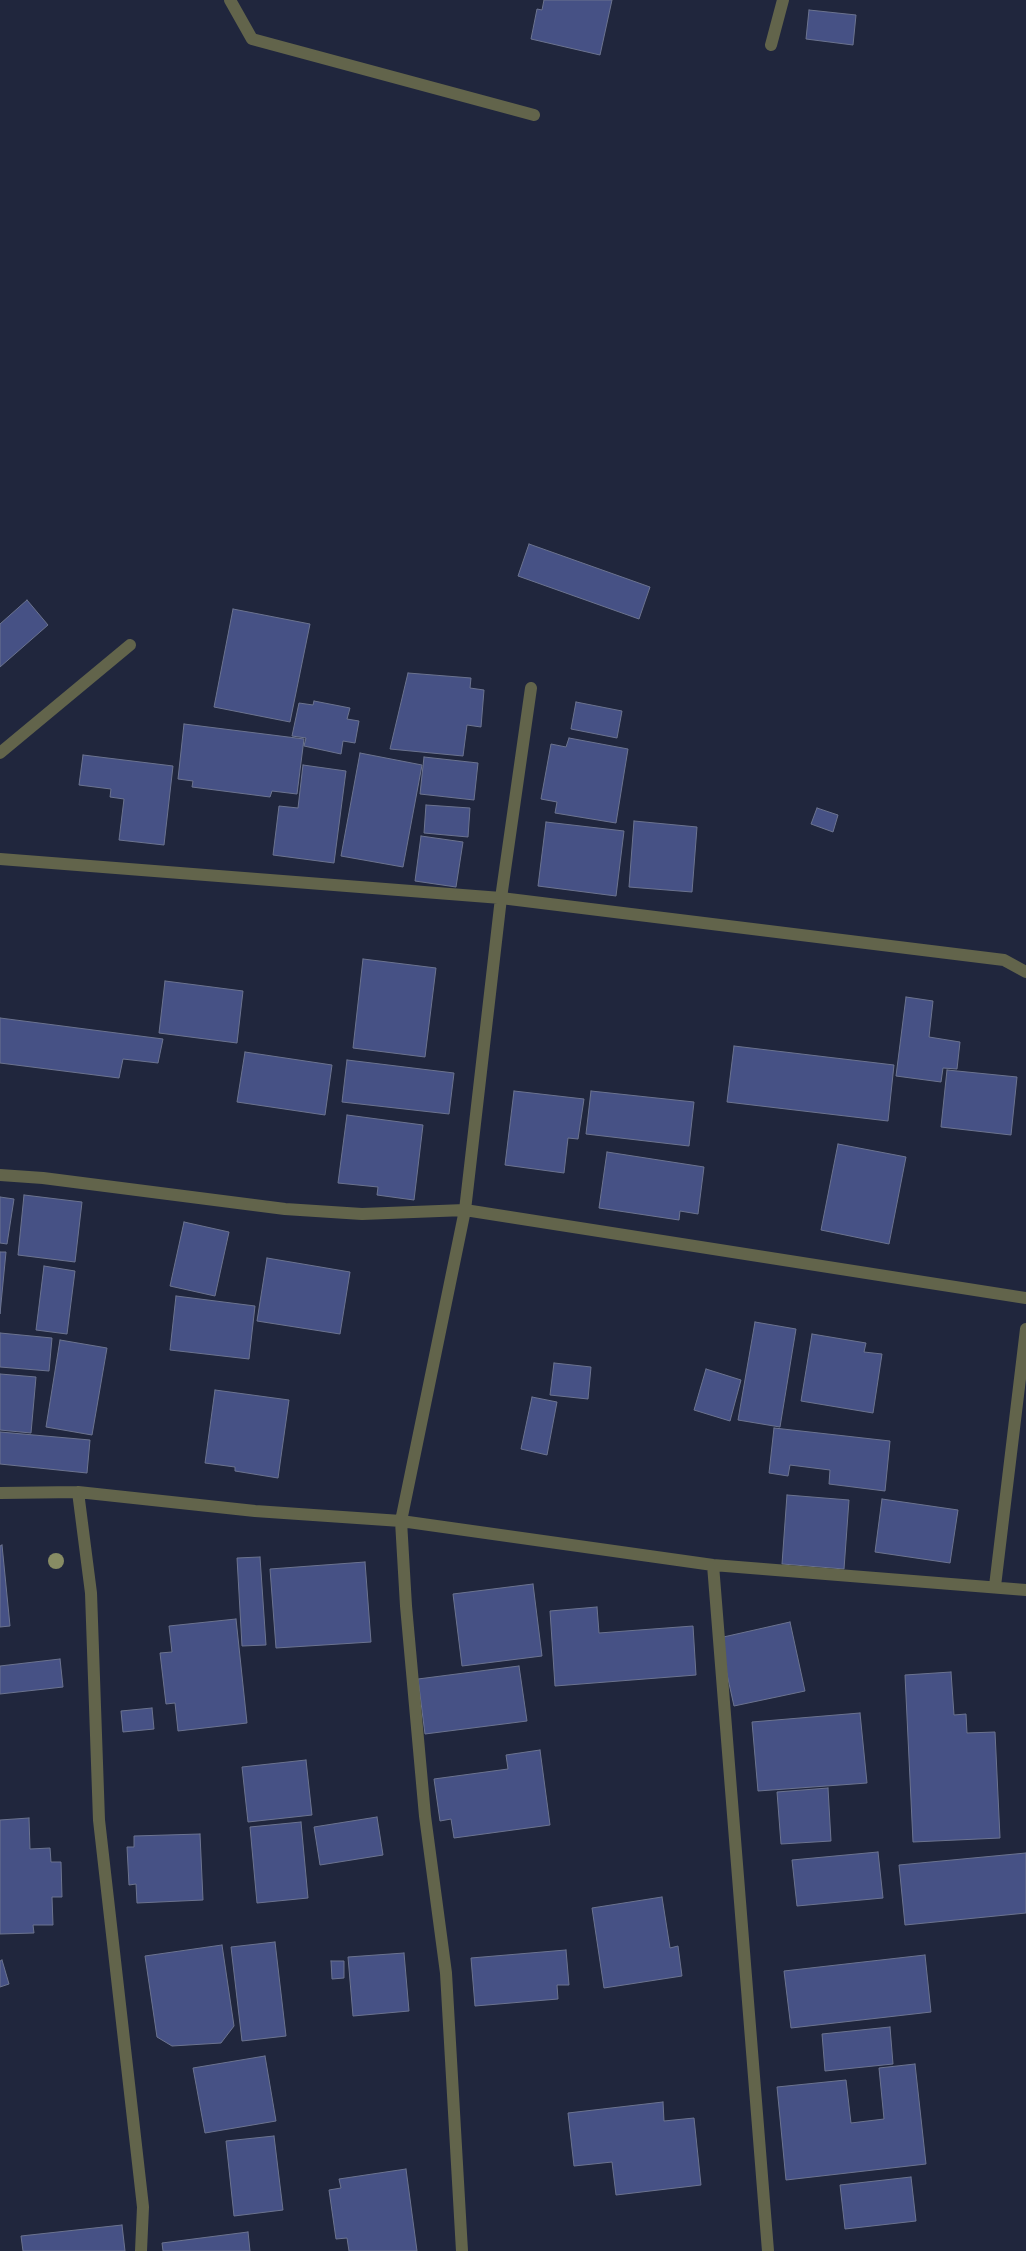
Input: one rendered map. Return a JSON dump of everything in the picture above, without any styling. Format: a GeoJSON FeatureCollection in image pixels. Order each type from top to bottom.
{"type":"FeatureCollection","features":[{"type":"Feature","properties":{"kind":"street"},"geometry":{"type":"LineString","coordinates":[[230,0],[252,39],[534,115]]}},
{"type":"Feature","properties":{"kind":"street"},"geometry":{"type":"LineString","coordinates":[[771,45],[783,0]]}},
{"type":"Feature","properties":{"kind":"street"},"geometry":{"type":"LineString","coordinates":[[0,753],[130,645]]}},
{"type":"Feature","properties":{"kind":"street"},"geometry":{"type":"LineString","coordinates":[[462,2251],[446,1974],[425,1816],[406,1606],[401,1521],[465,1210],[502,898],[531,688]]}},
{"type":"Feature","properties":{"kind":"street"},"geometry":{"type":"LineString","coordinates":[[0,859],[502,898],[1004,960],[1026,972]]}},
{"type":"Feature","properties":{"kind":"street"},"geometry":{"type":"LineString","coordinates":[[0,1175],[43,1178],[295,1210],[362,1214],[465,1210],[1026,1298]]}},
{"type":"Feature","properties":{"kind":"street"},"geometry":{"type":"LineString","coordinates":[[995,1586],[1026,1329]]}},
{"type":"Feature","properties":{"kind":"street"},"geometry":{"type":"LineString","coordinates":[[78,1492],[91,1593],[99,1820],[142,2207],[141,2251]]}},
{"type":"Feature","properties":{"kind":"street"},"geometry":{"type":"LineString","coordinates":[[0,1493],[78,1492],[255,1511],[401,1521],[713,1565],[995,1586],[1026,1590]]}},
{"type":"Feature","properties":{"kind":"street"},"geometry":{"type":"LineString","coordinates":[[713,1565],[768,2251]]}},
{"type":"Feature","properties":{"kind":"building"},"geometry":{"type":"Polygon","coordinates":[[[544,0],[612,0],[600,55],[531,39],[537,9],[542,10],[544,0]]]}},
{"type":"Feature","properties":{"kind":"building"},"geometry":{"type":"Polygon","coordinates":[[[809,10],[856,15],[853,45],[806,39],[809,10]]]}},
{"type":"Feature","properties":{"kind":"building"},"geometry":{"type":"Polygon","coordinates":[[[529,544],[650,587],[639,619],[518,576],[529,544]]]}},
{"type":"Feature","properties":{"kind":"building"},"geometry":{"type":"Polygon","coordinates":[[[27,600],[48,625],[0,667],[0,624],[27,600]]]}},
{"type":"Feature","properties":{"kind":"building"},"geometry":{"type":"Polygon","coordinates":[[[233,609],[310,624],[290,722],[214,707],[233,609]]]}},
{"type":"Feature","properties":{"kind":"building"},"geometry":{"type":"Polygon","coordinates":[[[408,673],[471,678],[470,688],[484,690],[481,727],[467,725],[463,756],[390,749],[408,673]]]}},
{"type":"Feature","properties":{"kind":"building"},"geometry":{"type":"Polygon","coordinates":[[[314,701],[350,708],[347,719],[359,721],[355,743],[343,741],[341,754],[304,746],[306,738],[292,736],[299,703],[313,705],[314,701]]]}},
{"type":"Feature","properties":{"kind":"building"},"geometry":{"type":"Polygon","coordinates":[[[576,702],[622,711],[617,738],[571,729],[576,702]]]}},
{"type":"Feature","properties":{"kind":"building"},"geometry":{"type":"Polygon","coordinates":[[[184,724],[304,739],[297,794],[272,791],[270,797],[192,787],[193,781],[178,779],[184,724]]]}},
{"type":"Feature","properties":{"kind":"building"},"geometry":{"type":"Polygon","coordinates":[[[569,738],[628,749],[616,823],[555,813],[557,802],[541,799],[551,744],[566,747],[569,738]]]}},
{"type":"Feature","properties":{"kind":"building"},"geometry":{"type":"Polygon","coordinates":[[[360,753],[422,765],[403,867],[341,856],[360,753]]]}},
{"type":"Feature","properties":{"kind":"building"},"geometry":{"type":"Polygon","coordinates":[[[83,755],[173,766],[164,845],[119,840],[124,799],[110,797],[111,789],[79,785],[83,755]]]}},
{"type":"Feature","properties":{"kind":"building"},"geometry":{"type":"Polygon","coordinates":[[[424,757],[478,763],[474,800],[420,794],[424,757]]]}},
{"type":"Feature","properties":{"kind":"building"},"geometry":{"type":"Polygon","coordinates":[[[303,765],[346,771],[334,863],[273,855],[279,806],[298,808],[303,765]]]}},
{"type":"Feature","properties":{"kind":"building"},"geometry":{"type":"Polygon","coordinates":[[[426,805],[470,808],[468,837],[424,833],[426,805]]]}},
{"type":"Feature","properties":{"kind":"building"},"geometry":{"type":"Polygon","coordinates":[[[817,808],[838,815],[833,832],[811,824],[817,808]]]}},
{"type":"Feature","properties":{"kind":"building"},"geometry":{"type":"Polygon","coordinates":[[[634,821],[697,827],[692,892],[629,887],[634,821]]]}},
{"type":"Feature","properties":{"kind":"building"},"geometry":{"type":"Polygon","coordinates":[[[546,822],[624,831],[616,896],[538,886],[546,822]]]}},
{"type":"Feature","properties":{"kind":"building"},"geometry":{"type":"Polygon","coordinates":[[[421,836],[463,842],[456,887],[415,881],[421,836]]]}},
{"type":"Feature","properties":{"kind":"building"},"geometry":{"type":"Polygon","coordinates":[[[363,959],[436,968],[425,1057],[353,1048],[363,959]]]}},
{"type":"Feature","properties":{"kind":"building"},"geometry":{"type":"Polygon","coordinates":[[[165,981],[243,991],[237,1043],[159,1033],[165,981]]]}},
{"type":"Feature","properties":{"kind":"building"},"geometry":{"type":"Polygon","coordinates":[[[906,997],[933,1001],[929,1037],[960,1042],[957,1069],[943,1068],[941,1082],[896,1076],[906,997]]]}},
{"type":"Feature","properties":{"kind":"building"},"geometry":{"type":"Polygon","coordinates":[[[0,1018],[163,1039],[158,1063],[123,1059],[119,1078],[0,1063],[0,1018]]]}},
{"type":"Feature","properties":{"kind":"building"},"geometry":{"type":"Polygon","coordinates":[[[734,1046],[894,1065],[888,1121],[727,1102],[734,1046]]]}},
{"type":"Feature","properties":{"kind":"building"},"geometry":{"type":"Polygon","coordinates":[[[245,1052],[332,1065],[325,1115],[237,1102],[245,1052]]]}},
{"type":"Feature","properties":{"kind":"building"},"geometry":{"type":"Polygon","coordinates":[[[347,1060],[454,1073],[449,1114],[342,1102],[347,1060]]]}},
{"type":"Feature","properties":{"kind":"building"},"geometry":{"type":"Polygon","coordinates":[[[947,1070],[1017,1077],[1011,1135],[941,1127],[947,1070]]]}},
{"type":"Feature","properties":{"kind":"building"},"geometry":{"type":"Polygon","coordinates":[[[514,1091],[584,1099],[578,1139],[568,1138],[564,1173],[505,1165],[514,1091]]]}},
{"type":"Feature","properties":{"kind":"building"},"geometry":{"type":"Polygon","coordinates":[[[591,1091],[694,1102],[689,1146],[586,1134],[591,1091]]]}},
{"type":"Feature","properties":{"kind":"building"},"geometry":{"type":"Polygon","coordinates":[[[347,1115],[423,1125],[414,1200],[377,1195],[378,1187],[338,1183],[347,1115]]]}},
{"type":"Feature","properties":{"kind":"building"},"geometry":{"type":"Polygon","coordinates":[[[838,1144],[906,1157],[889,1244],[821,1230],[838,1144]]]}},
{"type":"Feature","properties":{"kind":"building"},"geometry":{"type":"Polygon","coordinates":[[[607,1152],[704,1167],[698,1214],[680,1211],[679,1220],[599,1208],[607,1152]]]}},
{"type":"Feature","properties":{"kind":"building"},"geometry":{"type":"Polygon","coordinates":[[[24,1195],[82,1202],[75,1262],[18,1255],[24,1195]]]}},
{"type":"Feature","properties":{"kind":"building"},"geometry":{"type":"Polygon","coordinates":[[[0,1197],[14,1199],[7,1244],[0,1243],[0,1197]]]}},
{"type":"Feature","properties":{"kind":"building"},"geometry":{"type":"Polygon","coordinates":[[[184,1222],[229,1232],[215,1296],[170,1286],[184,1222]]]}},
{"type":"Feature","properties":{"kind":"building"},"geometry":{"type":"Polygon","coordinates":[[[0,1252],[6,1252],[0,1314],[0,1252]]]}},
{"type":"Feature","properties":{"kind":"building"},"geometry":{"type":"Polygon","coordinates":[[[267,1258],[350,1272],[340,1334],[257,1321],[267,1258]]]}},
{"type":"Feature","properties":{"kind":"building"},"geometry":{"type":"Polygon","coordinates":[[[44,1266],[75,1271],[67,1334],[36,1330],[44,1266]]]}},
{"type":"Feature","properties":{"kind":"building"},"geometry":{"type":"Polygon","coordinates":[[[176,1296],[255,1306],[249,1359],[170,1350],[176,1296]]]}},
{"type":"Feature","properties":{"kind":"building"},"geometry":{"type":"Polygon","coordinates":[[[755,1322],[796,1329],[780,1427],[738,1420],[755,1322]]]}},
{"type":"Feature","properties":{"kind":"building"},"geometry":{"type":"Polygon","coordinates":[[[0,1333],[52,1338],[49,1371],[0,1367],[0,1333]]]}},
{"type":"Feature","properties":{"kind":"building"},"geometry":{"type":"Polygon","coordinates":[[[812,1334],[866,1343],[864,1352],[882,1354],[873,1413],[801,1401],[812,1334]]]}},
{"type":"Feature","properties":{"kind":"building"},"geometry":{"type":"Polygon","coordinates":[[[60,1340],[107,1348],[92,1435],[46,1427],[60,1340]]]}},
{"type":"Feature","properties":{"kind":"building"},"geometry":{"type":"Polygon","coordinates":[[[554,1363],[591,1367],[588,1399],[550,1395],[554,1363]]]}},
{"type":"Feature","properties":{"kind":"building"},"geometry":{"type":"Polygon","coordinates":[[[706,1369],[741,1380],[730,1421],[694,1410],[706,1369]]]}},
{"type":"Feature","properties":{"kind":"building"},"geometry":{"type":"Polygon","coordinates":[[[0,1374],[36,1377],[31,1433],[0,1430],[0,1374]]]}},
{"type":"Feature","properties":{"kind":"building"},"geometry":{"type":"Polygon","coordinates":[[[215,1390],[289,1400],[278,1478],[235,1471],[235,1467],[205,1463],[215,1390]]]}},
{"type":"Feature","properties":{"kind":"building"},"geometry":{"type":"Polygon","coordinates":[[[532,1397],[557,1402],[547,1455],[521,1449],[532,1397]]]}},
{"type":"Feature","properties":{"kind":"building"},"geometry":{"type":"Polygon","coordinates":[[[774,1428],[890,1441],[885,1491],[829,1484],[830,1470],[790,1465],[788,1476],[769,1473],[774,1428]]]}},
{"type":"Feature","properties":{"kind":"building"},"geometry":{"type":"Polygon","coordinates":[[[0,1432],[90,1440],[87,1473],[0,1464],[0,1432]]]}},
{"type":"Feature","properties":{"kind":"building"},"geometry":{"type":"Polygon","coordinates":[[[787,1495],[849,1500],[844,1569],[782,1564],[787,1495]]]}},
{"type":"Feature","properties":{"kind":"building"},"geometry":{"type":"Polygon","coordinates":[[[882,1499],[958,1510],[950,1563],[875,1552],[882,1499]]]}},
{"type":"Feature","properties":{"kind":"building"},"geometry":{"type":"Polygon","coordinates":[[[2,1545],[10,1626],[0,1627],[0,1546],[2,1545]]]}},
{"type":"Feature","properties":{"kind":"building"},"geometry":{"type":"Polygon","coordinates":[[[260,1557],[266,1645],[242,1646],[237,1558],[260,1557]]]}},
{"type":"Feature","properties":{"kind":"building"},"geometry":{"type":"Polygon","coordinates":[[[365,1562],[371,1642],[276,1648],[270,1569],[365,1562]]]}},
{"type":"Feature","properties":{"kind":"building"},"geometry":{"type":"Polygon","coordinates":[[[533,1584],[542,1656],[462,1666],[453,1594],[533,1584]]]}},
{"type":"Feature","properties":{"kind":"building"},"geometry":{"type":"Polygon","coordinates":[[[597,1607],[599,1633],[693,1626],[696,1675],[555,1686],[550,1611],[597,1607]]]}},
{"type":"Feature","properties":{"kind":"building"},"geometry":{"type":"Polygon","coordinates":[[[236,1619],[247,1723],[178,1731],[175,1703],[166,1704],[160,1653],[172,1652],[169,1626],[236,1619]]]}},
{"type":"Feature","properties":{"kind":"building"},"geometry":{"type":"Polygon","coordinates":[[[790,1622],[805,1691],[734,1706],[719,1638],[790,1622]]]}},
{"type":"Feature","properties":{"kind":"building"},"geometry":{"type":"Polygon","coordinates":[[[60,1659],[63,1687],[0,1694],[0,1666],[60,1659]]]}},
{"type":"Feature","properties":{"kind":"building"},"geometry":{"type":"Polygon","coordinates":[[[519,1666],[527,1721],[425,1734],[418,1679],[519,1666]]]}},
{"type":"Feature","properties":{"kind":"building"},"geometry":{"type":"Polygon","coordinates":[[[951,1672],[954,1715],[966,1714],[967,1733],[995,1732],[1000,1838],[913,1842],[905,1675],[951,1672]]]}},
{"type":"Feature","properties":{"kind":"building"},"geometry":{"type":"Polygon","coordinates":[[[152,1708],[154,1729],[123,1732],[121,1711],[152,1708]]]}},
{"type":"Feature","properties":{"kind":"building"},"geometry":{"type":"Polygon","coordinates":[[[860,1713],[867,1783],[758,1791],[752,1722],[860,1713]]]}},
{"type":"Feature","properties":{"kind":"building"},"geometry":{"type":"Polygon","coordinates":[[[540,1750],[550,1825],[454,1838],[451,1819],[440,1821],[434,1779],[508,1769],[506,1755],[540,1750]]]}},
{"type":"Feature","properties":{"kind":"building"},"geometry":{"type":"Polygon","coordinates":[[[306,1760],[312,1815],[248,1822],[242,1767],[306,1760]]]}},
{"type":"Feature","properties":{"kind":"building"},"geometry":{"type":"Polygon","coordinates":[[[828,1788],[831,1841],[781,1844],[777,1792],[828,1788]]]}},
{"type":"Feature","properties":{"kind":"building"},"geometry":{"type":"Polygon","coordinates":[[[377,1817],[383,1855],[320,1865],[314,1827],[377,1817]]]}},
{"type":"Feature","properties":{"kind":"building"},"geometry":{"type":"Polygon","coordinates":[[[29,1818],[30,1849],[50,1848],[51,1862],[61,1862],[62,1897],[52,1897],[53,1925],[33,1925],[34,1933],[0,1934],[0,1820],[29,1818]]]}},
{"type":"Feature","properties":{"kind":"building"},"geometry":{"type":"Polygon","coordinates":[[[301,1822],[308,1898],[257,1903],[250,1827],[301,1822]]]}},
{"type":"Feature","properties":{"kind":"building"},"geometry":{"type":"Polygon","coordinates":[[[200,1834],[203,1900],[137,1903],[136,1884],[129,1885],[127,1847],[134,1847],[134,1836],[200,1834]]]}},
{"type":"Feature","properties":{"kind":"building"},"geometry":{"type":"Polygon","coordinates":[[[878,1852],[883,1898],[797,1906],[792,1860],[878,1852]]]}},
{"type":"Feature","properties":{"kind":"building"},"geometry":{"type":"Polygon","coordinates":[[[1026,1853],[1026,1913],[905,1925],[899,1865],[1026,1853]]]}},
{"type":"Feature","properties":{"kind":"building"},"geometry":{"type":"Polygon","coordinates":[[[662,1897],[670,1948],[678,1946],[682,1976],[604,1988],[592,1908],[662,1897]]]}},
{"type":"Feature","properties":{"kind":"building"},"geometry":{"type":"Polygon","coordinates":[[[275,1942],[286,2036],[242,2041],[231,1947],[275,1942]]]}},
{"type":"Feature","properties":{"kind":"building"},"geometry":{"type":"Polygon","coordinates":[[[222,1945],[234,2026],[221,2043],[172,2046],[157,2037],[145,1956],[222,1945]]]}},
{"type":"Feature","properties":{"kind":"building"},"geometry":{"type":"Polygon","coordinates":[[[566,1950],[569,1985],[557,1985],[558,1999],[475,2006],[471,1958],[566,1950]]]}},
{"type":"Feature","properties":{"kind":"building"},"geometry":{"type":"Polygon","coordinates":[[[404,1953],[409,2011],[353,2016],[348,1957],[404,1953]]]}},
{"type":"Feature","properties":{"kind":"building"},"geometry":{"type":"Polygon","coordinates":[[[925,1955],[931,2012],[791,2028],[784,1971],[925,1955]]]}},
{"type":"Feature","properties":{"kind":"building"},"geometry":{"type":"Polygon","coordinates":[[[2,1960],[9,1984],[0,1987],[0,1961],[2,1960]]]}},
{"type":"Feature","properties":{"kind":"building"},"geometry":{"type":"Polygon","coordinates":[[[331,1961],[344,1961],[344,1978],[332,1979],[331,1961]]]}},
{"type":"Feature","properties":{"kind":"building"},"geometry":{"type":"Polygon","coordinates":[[[890,2027],[893,2064],[825,2071],[822,2034],[890,2027]]]}},
{"type":"Feature","properties":{"kind":"building"},"geometry":{"type":"Polygon","coordinates":[[[265,2056],[276,2121],[205,2133],[193,2068],[265,2056]]]}},
{"type":"Feature","properties":{"kind":"building"},"geometry":{"type":"Polygon","coordinates":[[[915,2064],[926,2164],[786,2180],[777,2087],[846,2080],[851,2123],[884,2119],[879,2068],[915,2064]]]}},
{"type":"Feature","properties":{"kind":"building"},"geometry":{"type":"Polygon","coordinates":[[[663,2102],[664,2121],[694,2118],[701,2185],[616,2195],[612,2162],[574,2166],[568,2113],[663,2102]]]}},
{"type":"Feature","properties":{"kind":"building"},"geometry":{"type":"Polygon","coordinates":[[[274,2136],[283,2210],[234,2216],[226,2141],[274,2136]]]}},
{"type":"Feature","properties":{"kind":"building"},"geometry":{"type":"Polygon","coordinates":[[[406,2169],[417,2251],[349,2251],[347,2238],[336,2239],[329,2190],[341,2188],[339,2179],[406,2169]]]}},
{"type":"Feature","properties":{"kind":"building"},"geometry":{"type":"Polygon","coordinates":[[[911,2177],[916,2221],[845,2229],[840,2185],[911,2177]]]}},
{"type":"Feature","properties":{"kind":"building"},"geometry":{"type":"Polygon","coordinates":[[[122,2225],[125,2251],[23,2251],[21,2236],[122,2225]]]}},
{"type":"Feature","properties":{"kind":"building"},"geometry":{"type":"Polygon","coordinates":[[[248,2232],[250,2251],[163,2251],[162,2243],[248,2232]]]}}]}
